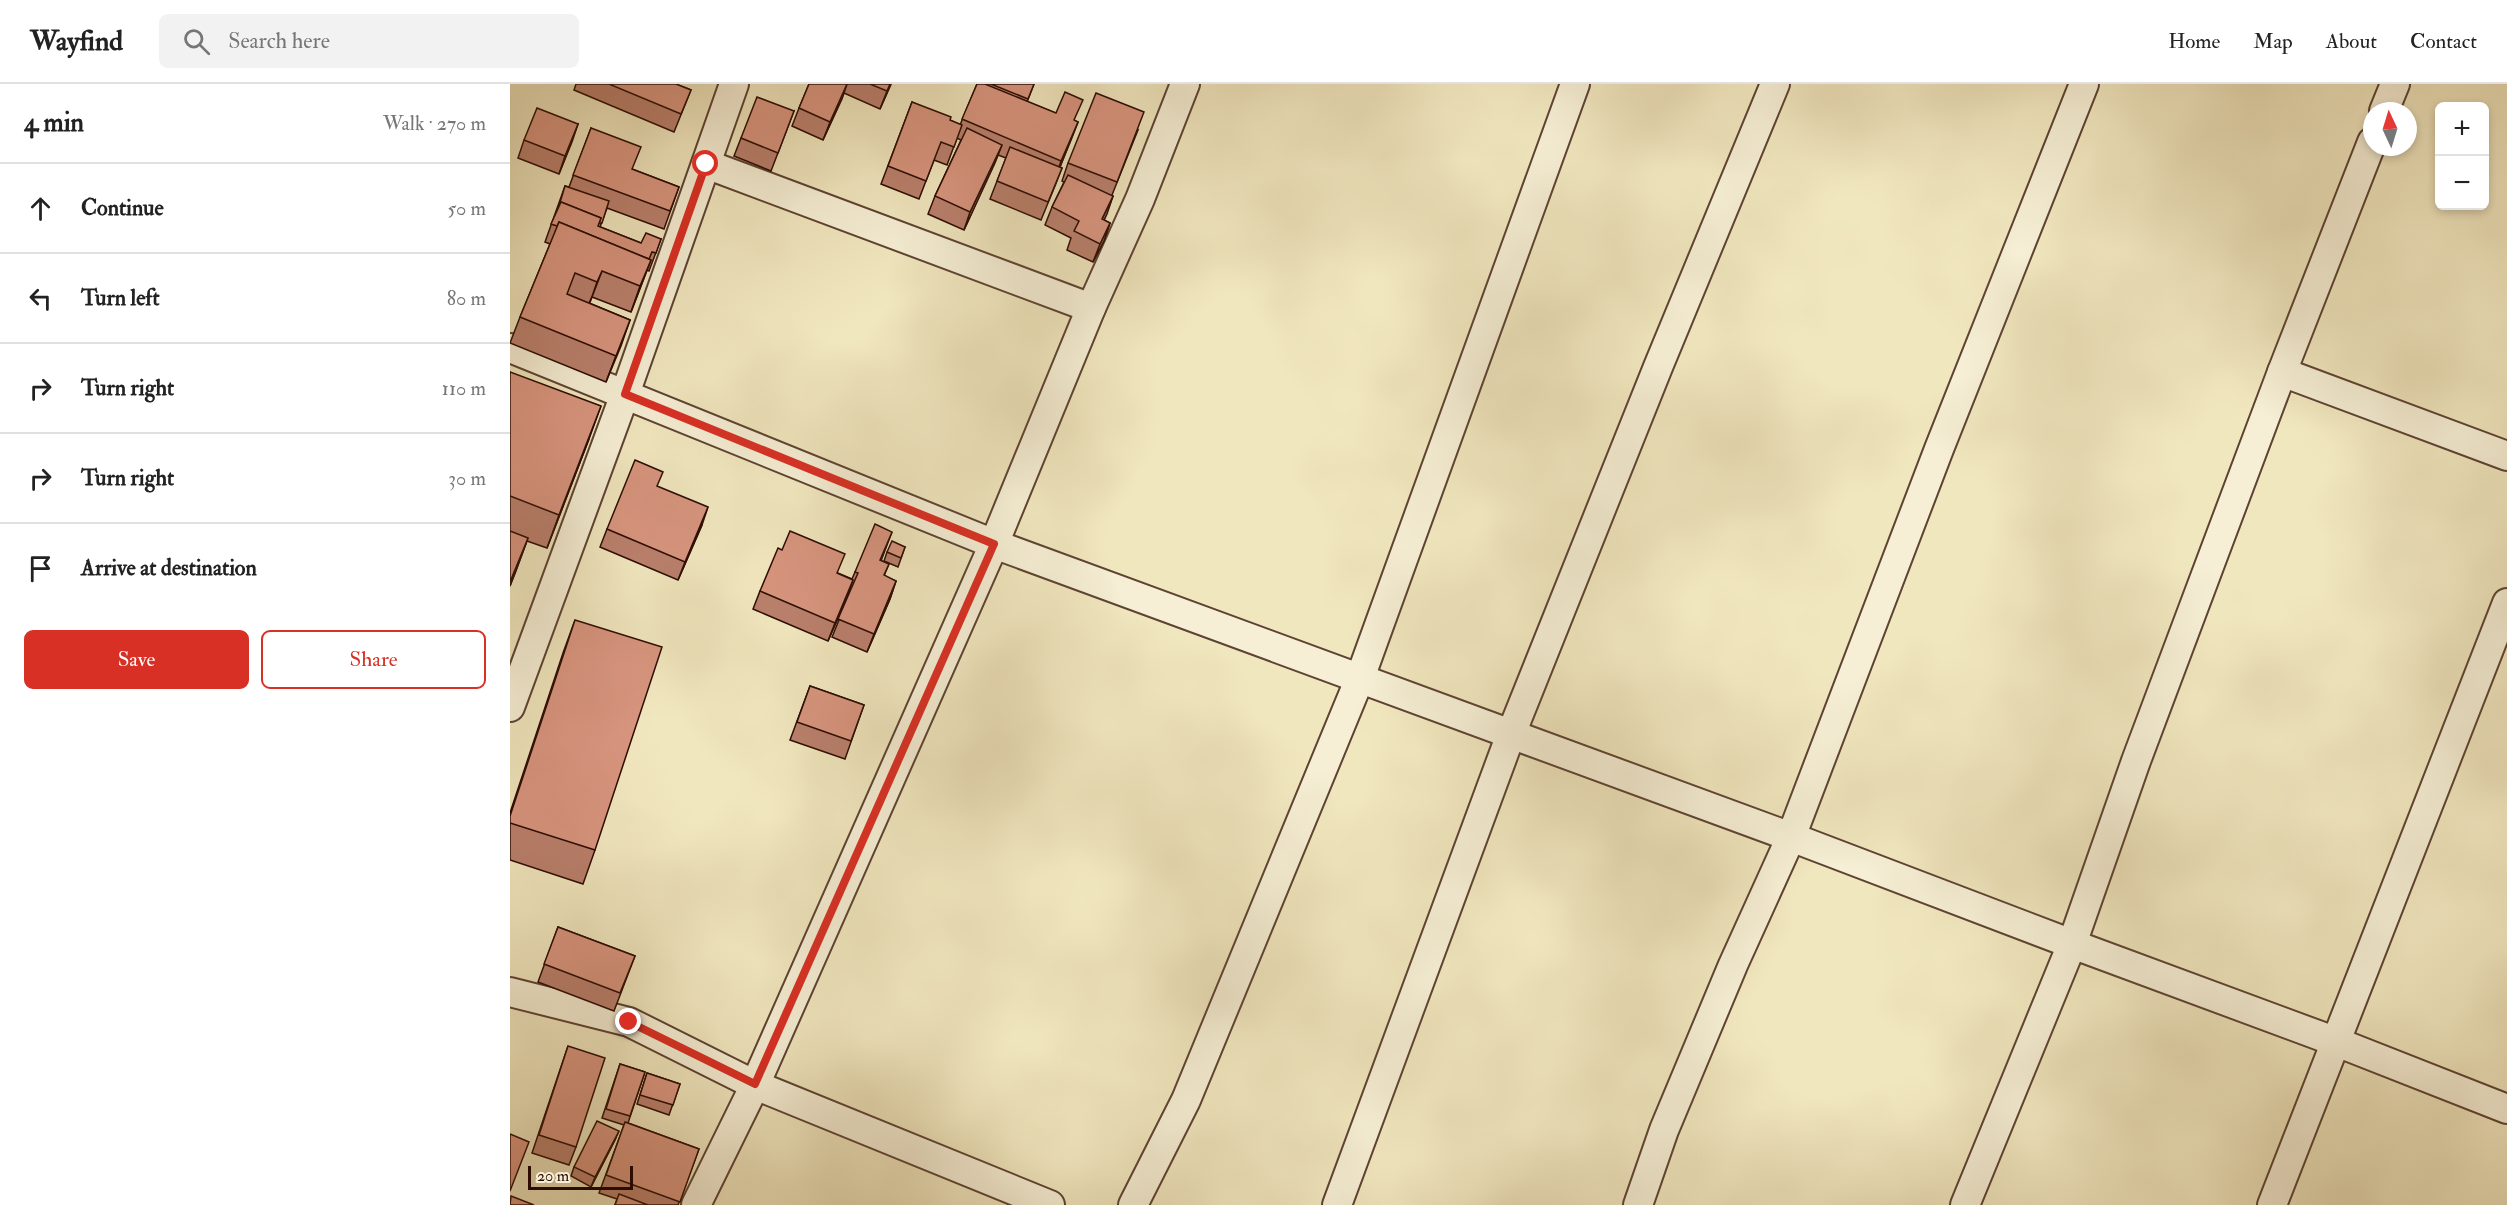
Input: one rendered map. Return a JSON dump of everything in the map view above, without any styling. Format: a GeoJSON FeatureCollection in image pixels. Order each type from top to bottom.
{"type":"FeatureCollection","features":[{"type":"Feature","properties":{"kind":"street"},"geometry":{"type":"LineString","coordinates":[[510,707],[625,394],[734,84]]}},
{"type":"Feature","properties":{"kind":"street"},"geometry":{"type":"LineString","coordinates":[[696,1205],[755,1084],[994,544],[1091,308],[1140,199],[1185,84]]}},
{"type":"Feature","properties":{"kind":"street"},"geometry":{"type":"LineString","coordinates":[[1133,1205],[1186,1100],[1360,678],[1575,84]]}},
{"type":"Feature","properties":{"kind":"street"},"geometry":{"type":"LineString","coordinates":[[1337,1205],[1511,734],[1658,367],[1775,84]]}},
{"type":"Feature","properties":{"kind":"street"},"geometry":{"type":"LineString","coordinates":[[1638,1205],[1664,1130],[1733,965],[1791,837],[1935,460],[2084,84]]}},
{"type":"Feature","properties":{"kind":"street"},"geometry":{"type":"LineString","coordinates":[[2388,102],[2395,84]]}},
{"type":"Feature","properties":{"kind":"street"},"geometry":{"type":"LineString","coordinates":[[1965,1205],[2072,945],[2136,761],[2282,372],[2367,156]]}},
{"type":"Feature","properties":{"kind":"street"},"geometry":{"type":"LineString","coordinates":[[706,164],[1091,308]]}},
{"type":"Feature","properties":{"kind":"street"},"geometry":{"type":"LineString","coordinates":[[510,348],[994,544],[1791,837],[2072,945],[2334,1041],[2507,1109]]}},
{"type":"Feature","properties":{"kind":"street"},"geometry":{"type":"LineString","coordinates":[[2282,372],[2507,456]]}},
{"type":"Feature","properties":{"kind":"street"},"geometry":{"type":"LineString","coordinates":[[2272,1205],[2334,1041],[2507,603]]}},
{"type":"Feature","properties":{"kind":"street"},"geometry":{"type":"LineString","coordinates":[[510,992],[629,1022],[755,1084],[1050,1205]]}},
{"type":"Feature","properties":{"kind":"building"},"geometry":{"type":"Polygon","coordinates":[[[609,84],[676,84],[691,90],[681,114],[609,84]]]}},
{"type":"Feature","properties":{"kind":"building"},"geometry":{"type":"Polygon","coordinates":[[[809,84],[847,84],[830,122],[799,108],[809,84]]]}},
{"type":"Feature","properties":{"kind":"building"},"geometry":{"type":"Polygon","coordinates":[[[870,84],[890,84],[887,91],[870,84]]]}},
{"type":"Feature","properties":{"kind":"building"},"geometry":{"type":"Polygon","coordinates":[[[977,84],[985,84],[1056,113],[1065,92],[1083,100],[1074,120],[1078,122],[1061,161],[962,119],[977,84]]]}},
{"type":"Feature","properties":{"kind":"building"},"geometry":{"type":"Polygon","coordinates":[[[991,84],[1034,84],[1028,99],[991,84]]]}},
{"type":"Feature","properties":{"kind":"building"},"geometry":{"type":"Polygon","coordinates":[[[1096,93],[1144,112],[1117,182],[1068,163],[1096,93]]]}},
{"type":"Feature","properties":{"kind":"building"},"geometry":{"type":"Polygon","coordinates":[[[757,97],[794,111],[778,153],[741,138],[757,97]]]}},
{"type":"Feature","properties":{"kind":"building"},"geometry":{"type":"Polygon","coordinates":[[[912,102],[951,117],[950,120],[962,125],[954,147],[941,142],[926,181],[888,166],[912,102]]]}},
{"type":"Feature","properties":{"kind":"building"},"geometry":{"type":"Polygon","coordinates":[[[537,108],[578,124],[565,156],[524,140],[537,108]]]}},
{"type":"Feature","properties":{"kind":"building"},"geometry":{"type":"Polygon","coordinates":[[[591,128],[641,147],[632,169],[679,187],[670,211],[573,175],[591,128]]]}},
{"type":"Feature","properties":{"kind":"building"},"geometry":{"type":"Polygon","coordinates":[[[967,128],[1002,145],[970,212],[935,196],[967,128]]]}},
{"type":"Feature","properties":{"kind":"building"},"geometry":{"type":"Polygon","coordinates":[[[1010,147],[1062,168],[1048,202],[997,181],[1010,147]]]}},
{"type":"Feature","properties":{"kind":"building"},"geometry":{"type":"Polygon","coordinates":[[[1068,175],[1113,196],[1102,219],[1110,223],[1100,244],[1074,231],[1079,221],[1052,207],[1068,175]]]}},
{"type":"Feature","properties":{"kind":"building"},"geometry":{"type":"Polygon","coordinates":[[[565,186],[609,201],[602,223],[599,223],[601,218],[561,202],[558,209],[565,186]]]}},
{"type":"Feature","properties":{"kind":"building"},"geometry":{"type":"Polygon","coordinates":[[[561,202],[601,218],[598,226],[641,243],[646,233],[661,239],[656,253],[652,252],[649,259],[559,222],[557,226],[551,224],[561,202]]]}},
{"type":"Feature","properties":{"kind":"building"},"geometry":{"type":"Polygon","coordinates":[[[559,222],[651,260],[640,286],[602,271],[597,282],[575,273],[567,294],[630,320],[616,356],[520,317],[559,222]]]}},
{"type":"Feature","properties":{"kind":"building"},"geometry":{"type":"Polygon","coordinates":[[[510,372],[601,406],[559,515],[510,496],[510,372]]]}},
{"type":"Feature","properties":{"kind":"building"},"geometry":{"type":"Polygon","coordinates":[[[635,460],[663,472],[657,486],[708,507],[685,562],[607,529],[635,460]]]}},
{"type":"Feature","properties":{"kind":"building"},"geometry":{"type":"Polygon","coordinates":[[[875,524],[892,532],[880,560],[889,564],[884,575],[896,581],[874,634],[838,619],[858,573],[855,572],[875,524]]]}},
{"type":"Feature","properties":{"kind":"building"},"geometry":{"type":"Polygon","coordinates":[[[510,531],[528,538],[510,582],[510,531]]]}},
{"type":"Feature","properties":{"kind":"building"},"geometry":{"type":"Polygon","coordinates":[[[790,531],[845,554],[837,573],[853,580],[835,623],[760,591],[778,548],[782,550],[790,531]]]}},
{"type":"Feature","properties":{"kind":"building"},"geometry":{"type":"Polygon","coordinates":[[[892,541],[905,547],[901,558],[887,552],[892,541]]]}},
{"type":"Feature","properties":{"kind":"building"},"geometry":{"type":"Polygon","coordinates":[[[575,620],[662,647],[595,850],[510,823],[510,816],[575,620]]]}},
{"type":"Feature","properties":{"kind":"building"},"geometry":{"type":"Polygon","coordinates":[[[810,686],[864,705],[851,741],[797,722],[810,686]]]}},
{"type":"Feature","properties":{"kind":"building"},"geometry":{"type":"Polygon","coordinates":[[[558,927],[635,956],[620,993],[544,964],[558,927]]]}},
{"type":"Feature","properties":{"kind":"building"},"geometry":{"type":"Polygon","coordinates":[[[568,1046],[605,1058],[576,1147],[539,1135],[568,1046]]]}},
{"type":"Feature","properties":{"kind":"building"},"geometry":{"type":"Polygon","coordinates":[[[620,1064],[645,1072],[630,1116],[606,1109],[620,1064]]]}},
{"type":"Feature","properties":{"kind":"building"},"geometry":{"type":"Polygon","coordinates":[[[647,1073],[680,1084],[673,1105],[640,1095],[647,1073]]]}},
{"type":"Feature","properties":{"kind":"building"},"geometry":{"type":"Polygon","coordinates":[[[597,1121],[619,1131],[595,1177],[574,1167],[597,1121]]]}},
{"type":"Feature","properties":{"kind":"building"},"geometry":{"type":"Polygon","coordinates":[[[625,1122],[699,1149],[680,1202],[606,1175],[625,1122]]]}},
{"type":"Feature","properties":{"kind":"building"},"geometry":{"type":"Polygon","coordinates":[[[510,1134],[529,1142],[510,1191],[510,1134]]]}},
{"type":"Feature","properties":{"kind":"building"},"geometry":{"type":"Polygon","coordinates":[[[619,1194],[648,1205],[615,1205],[619,1194]]]}},
{"type":"Feature","properties":{"kind":"building"},"geometry":{"type":"Polygon","coordinates":[[[511,1196],[534,1205],[510,1205],[511,1196]]]}},
{"type":"Feature","properties":{"kind":"route"},"geometry":{"type":"LineString","coordinates":[[629,1022],[755,1084],[994,544],[625,394],[706,164]]}}]}
